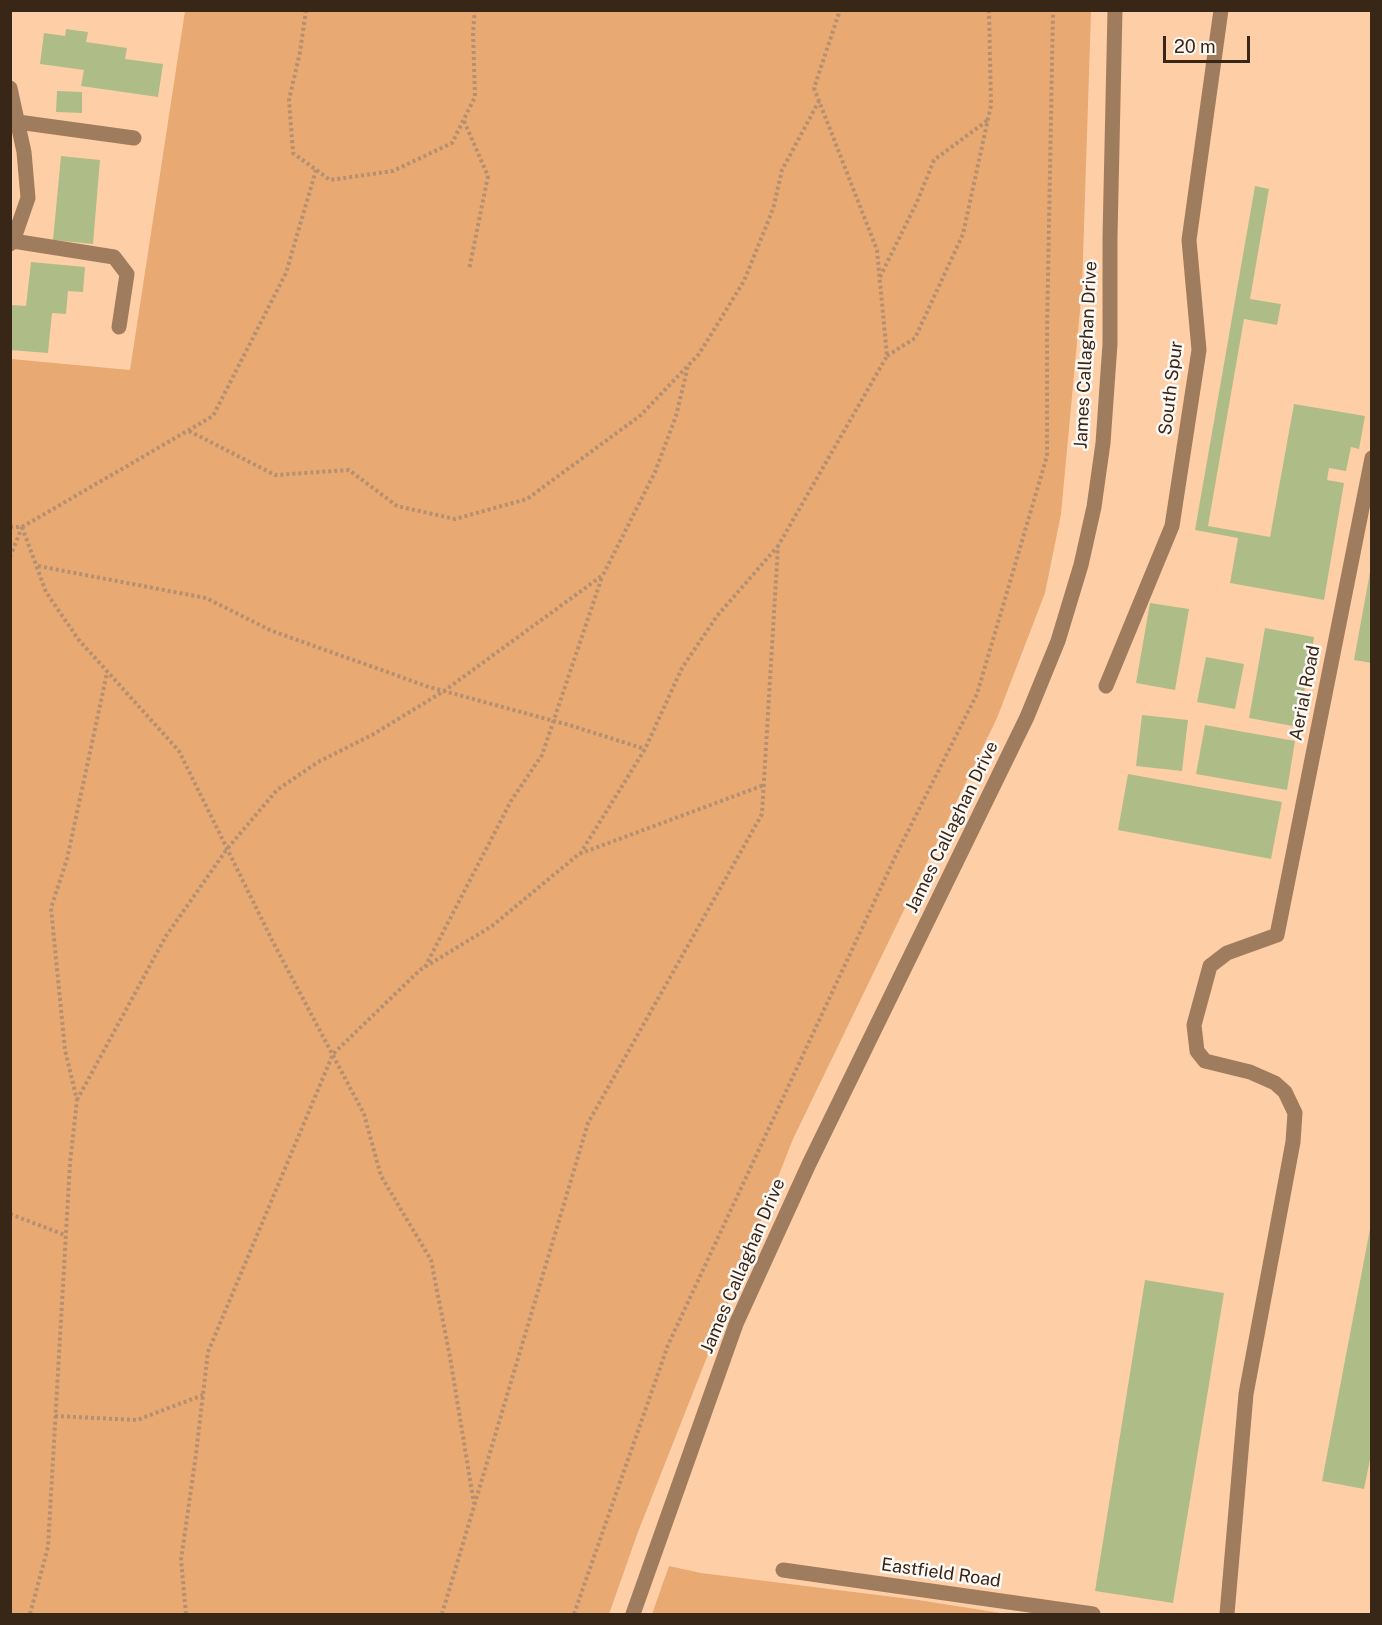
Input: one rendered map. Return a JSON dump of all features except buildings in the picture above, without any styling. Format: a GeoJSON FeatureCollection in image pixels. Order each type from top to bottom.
{"type":"FeatureCollection","features":[{"type":"Feature","properties":{"kind":"street","name":"James Callaghan Drive"},"geometry":{"type":"LineString","coordinates":[[633,1614],[736,1324],[809,1164],[1027,717],[1058,641],[1081,565],[1094,507],[1103,443],[1110,344],[1115,10]]}},
{"type":"Feature","properties":{"kind":"street","name":"South Spur"},"geometry":{"type":"LineString","coordinates":[[1106,686],[1172,526],[1198,350],[1189,240],[1221,10]]}},
{"type":"Feature","properties":{"kind":"street"},"geometry":{"type":"LineString","coordinates":[[10,88],[24,152],[28,198],[12,242],[114,257],[127,274],[119,327]]}},
{"type":"Feature","properties":{"kind":"street"},"geometry":{"type":"LineString","coordinates":[[18,122],[134,138]]}},
{"type":"Feature","properties":{"kind":"street","name":"Aerial Road"},"geometry":{"type":"LineString","coordinates":[[1227,1614],[1246,1394],[1293,1142],[1295,1113],[1285,1092],[1275,1083],[1250,1072],[1205,1061],[1197,1051],[1194,1025],[1210,966],[1227,953],[1278,935],[1371,458]]}},
{"type":"Feature","properties":{"kind":"street","name":"Eastfield Road"},"geometry":{"type":"LineString","coordinates":[[783,1570],[1093,1614]]}},
{"type":"Feature","properties":{"kind":"path"},"geometry":{"type":"LineString","coordinates":[[306,10],[300,52],[289,100],[293,153],[330,180],[393,171],[452,143],[475,97],[473,32],[475,10]]}},
{"type":"Feature","properties":{"kind":"path"},"geometry":{"type":"LineString","coordinates":[[840,10],[814,88],[877,250],[887,356]]}},
{"type":"Feature","properties":{"kind":"path"},"geometry":{"type":"LineString","coordinates":[[186,1614],[181,1560],[208,1352],[333,1054],[420,970],[492,926],[579,854],[645,749],[682,668],[717,616],[778,546],[887,356],[915,338],[963,234],[991,105],[989,10]]}},
{"type":"Feature","properties":{"kind":"path"},"geometry":{"type":"LineString","coordinates":[[574,1614],[668,1345],[892,863],[977,694],[1047,456],[1053,10]]}},
{"type":"Feature","properties":{"kind":"path"},"geometry":{"type":"LineString","coordinates":[[189,431],[275,475],[349,470],[397,506],[455,519],[527,499],[641,415],[699,354],[744,281],[773,208],[782,170],[819,101]]}},
{"type":"Feature","properties":{"kind":"path"},"geometry":{"type":"LineString","coordinates":[[463,120],[488,176],[470,270]]}},
{"type":"Feature","properties":{"kind":"path"},"geometry":{"type":"LineString","coordinates":[[879,277],[917,202],[933,160],[988,120]]}},
{"type":"Feature","properties":{"kind":"path"},"geometry":{"type":"LineString","coordinates":[[10,527],[22,526],[213,417],[286,273],[316,170]]}},
{"type":"Feature","properties":{"kind":"path"},"geometry":{"type":"LineString","coordinates":[[425,967],[511,801],[543,755],[603,575],[655,472],[676,416],[688,366]]}},
{"type":"Feature","properties":{"kind":"path"},"geometry":{"type":"LineString","coordinates":[[10,557],[22,526]]}},
{"type":"Feature","properties":{"kind":"path"},"geometry":{"type":"LineString","coordinates":[[22,526],[46,592],[78,639],[178,751],[273,942],[364,1114],[381,1176],[431,1260],[475,1505]]}},
{"type":"Feature","properties":{"kind":"path"},"geometry":{"type":"LineString","coordinates":[[443,1614],[588,1123],[762,814],[778,546]]}},
{"type":"Feature","properties":{"kind":"path"},"geometry":{"type":"LineString","coordinates":[[37,566],[206,598],[272,631],[444,691],[645,749]]}},
{"type":"Feature","properties":{"kind":"path"},"geometry":{"type":"LineString","coordinates":[[77,1100],[166,936],[227,849],[277,790],[318,762],[372,735],[444,691],[603,575]]}},
{"type":"Feature","properties":{"kind":"path"},"geometry":{"type":"LineString","coordinates":[[30,1614],[48,1547],[65,1235],[77,1100],[65,1050],[51,908],[67,859],[107,672]]}},
{"type":"Feature","properties":{"kind":"path"},"geometry":{"type":"LineString","coordinates":[[579,854],[765,786]]}},
{"type":"Feature","properties":{"kind":"path"},"geometry":{"type":"LineString","coordinates":[[10,1214],[65,1235]]}},
{"type":"Feature","properties":{"kind":"path"},"geometry":{"type":"LineString","coordinates":[[55,1416],[137,1420],[203,1395]]}},
{"type":"Feature","properties":{"kind":"shaded area"},"geometry":{"type":"Polygon","coordinates":[[[185,11],[1091,11],[1082,289],[1061,514],[1045,593],[997,718],[793,1139],[638,1532],[609,1614],[11,1614],[11,359],[130,370],[185,11]]]}},
{"type":"Feature","properties":{"kind":"shaded area"},"geometry":{"type":"Polygon","coordinates":[[[669,1566],[701,1573],[918,1600],[1007,1614],[652,1614],[669,1566]]]}}]}
